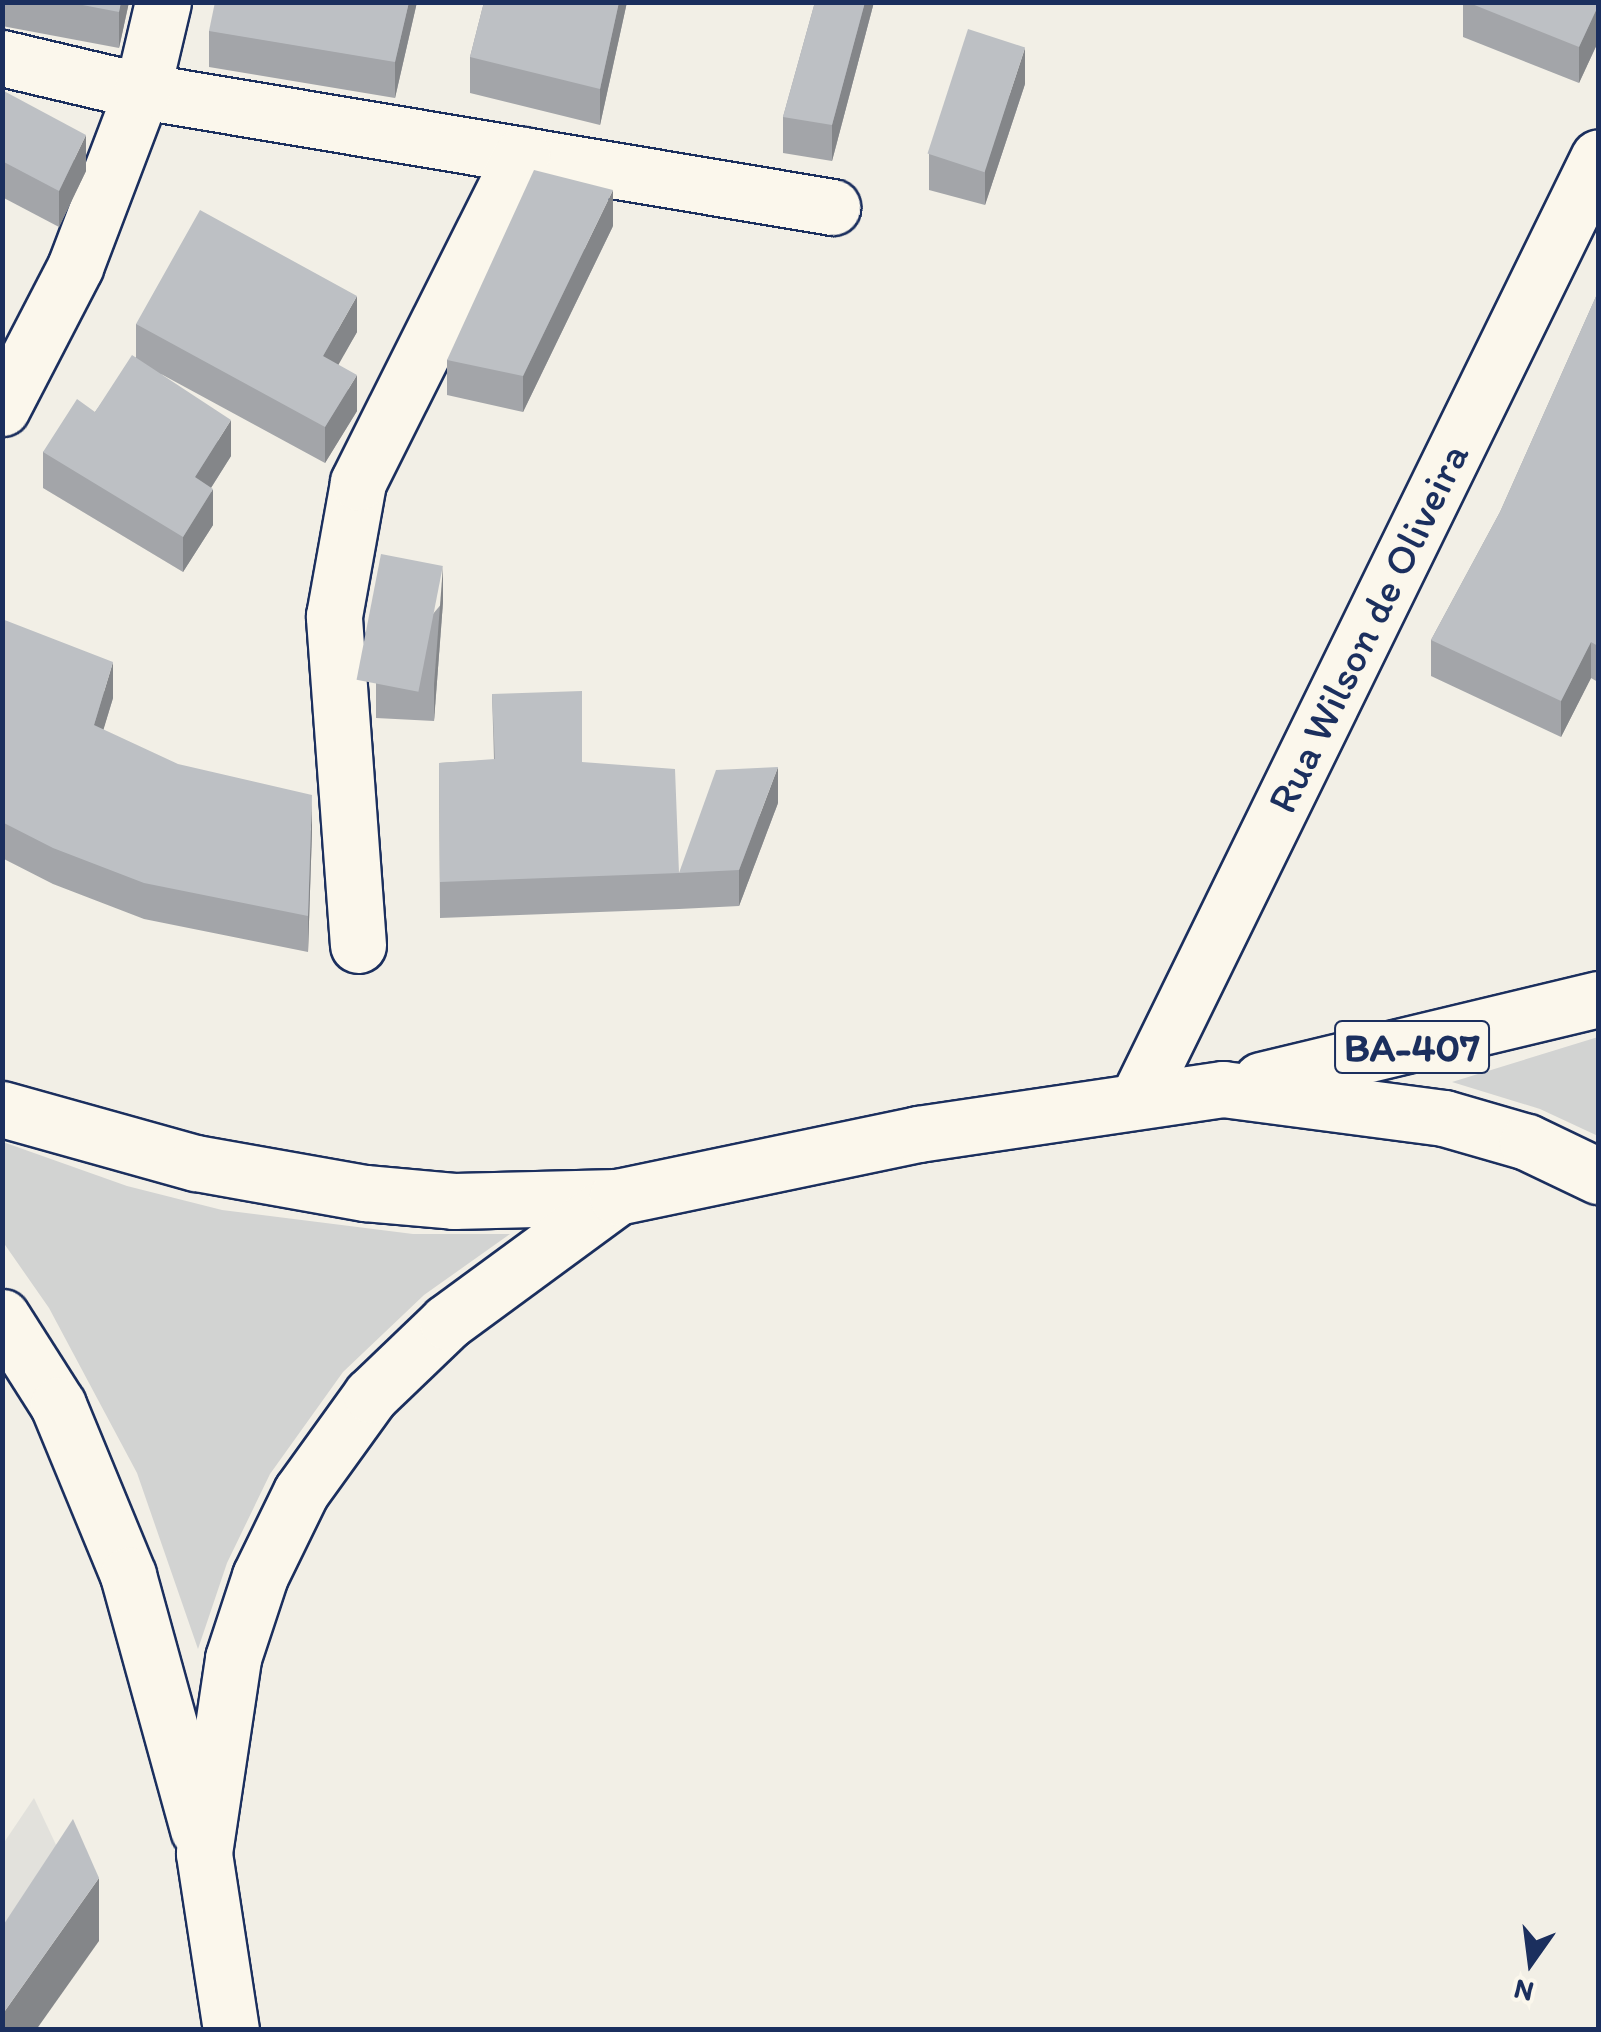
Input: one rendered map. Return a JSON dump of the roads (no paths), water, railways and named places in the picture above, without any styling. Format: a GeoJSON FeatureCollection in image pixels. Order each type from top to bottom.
{"type":"FeatureCollection","features":[{"type":"Feature","properties":{"kind":"main road"},"geometry":{"type":"LineString","coordinates":[[2,408],[75,267],[142,91],[162,2]]}},
{"type":"Feature","properties":{"kind":"main road"},"geometry":{"type":"LineString","coordinates":[[2,58],[142,91],[832,207]]}},
{"type":"Feature","properties":{"kind":"main road"},"geometry":{"type":"LineString","coordinates":[[358,945],[334,616],[358,482],[522,155]]}},
{"type":"Feature","properties":{"kind":"main road","name":"Rua Wilson de Oliveira"},"geometry":{"type":"LineString","coordinates":[[1138,1098],[1598,158]]}},
{"type":"Feature","properties":{"kind":"main road","name":"BA-407"},"geometry":{"type":"LineString","coordinates":[[1223,1089],[1598,999]]}},
{"type":"Feature","properties":{"kind":"main road"},"geometry":{"type":"LineString","coordinates":[[2,1109],[196,1163],[365,1194],[454,1202],[617,1197],[918,1134],[1138,1098],[1223,1089],[1444,1118],[1528,1142],[1598,1176]]}},
{"type":"Feature","properties":{"kind":"main road"},"geometry":{"type":"LineString","coordinates":[[204,1852],[233,1658],[260,1576],[301,1492],[371,1395],[447,1322],[617,1197]]}},
{"type":"Feature","properties":{"kind":"main road"},"geometry":{"type":"LineString","coordinates":[[2,1317],[58,1404],[128,1575],[204,1852],[232,2030]]}}]}
